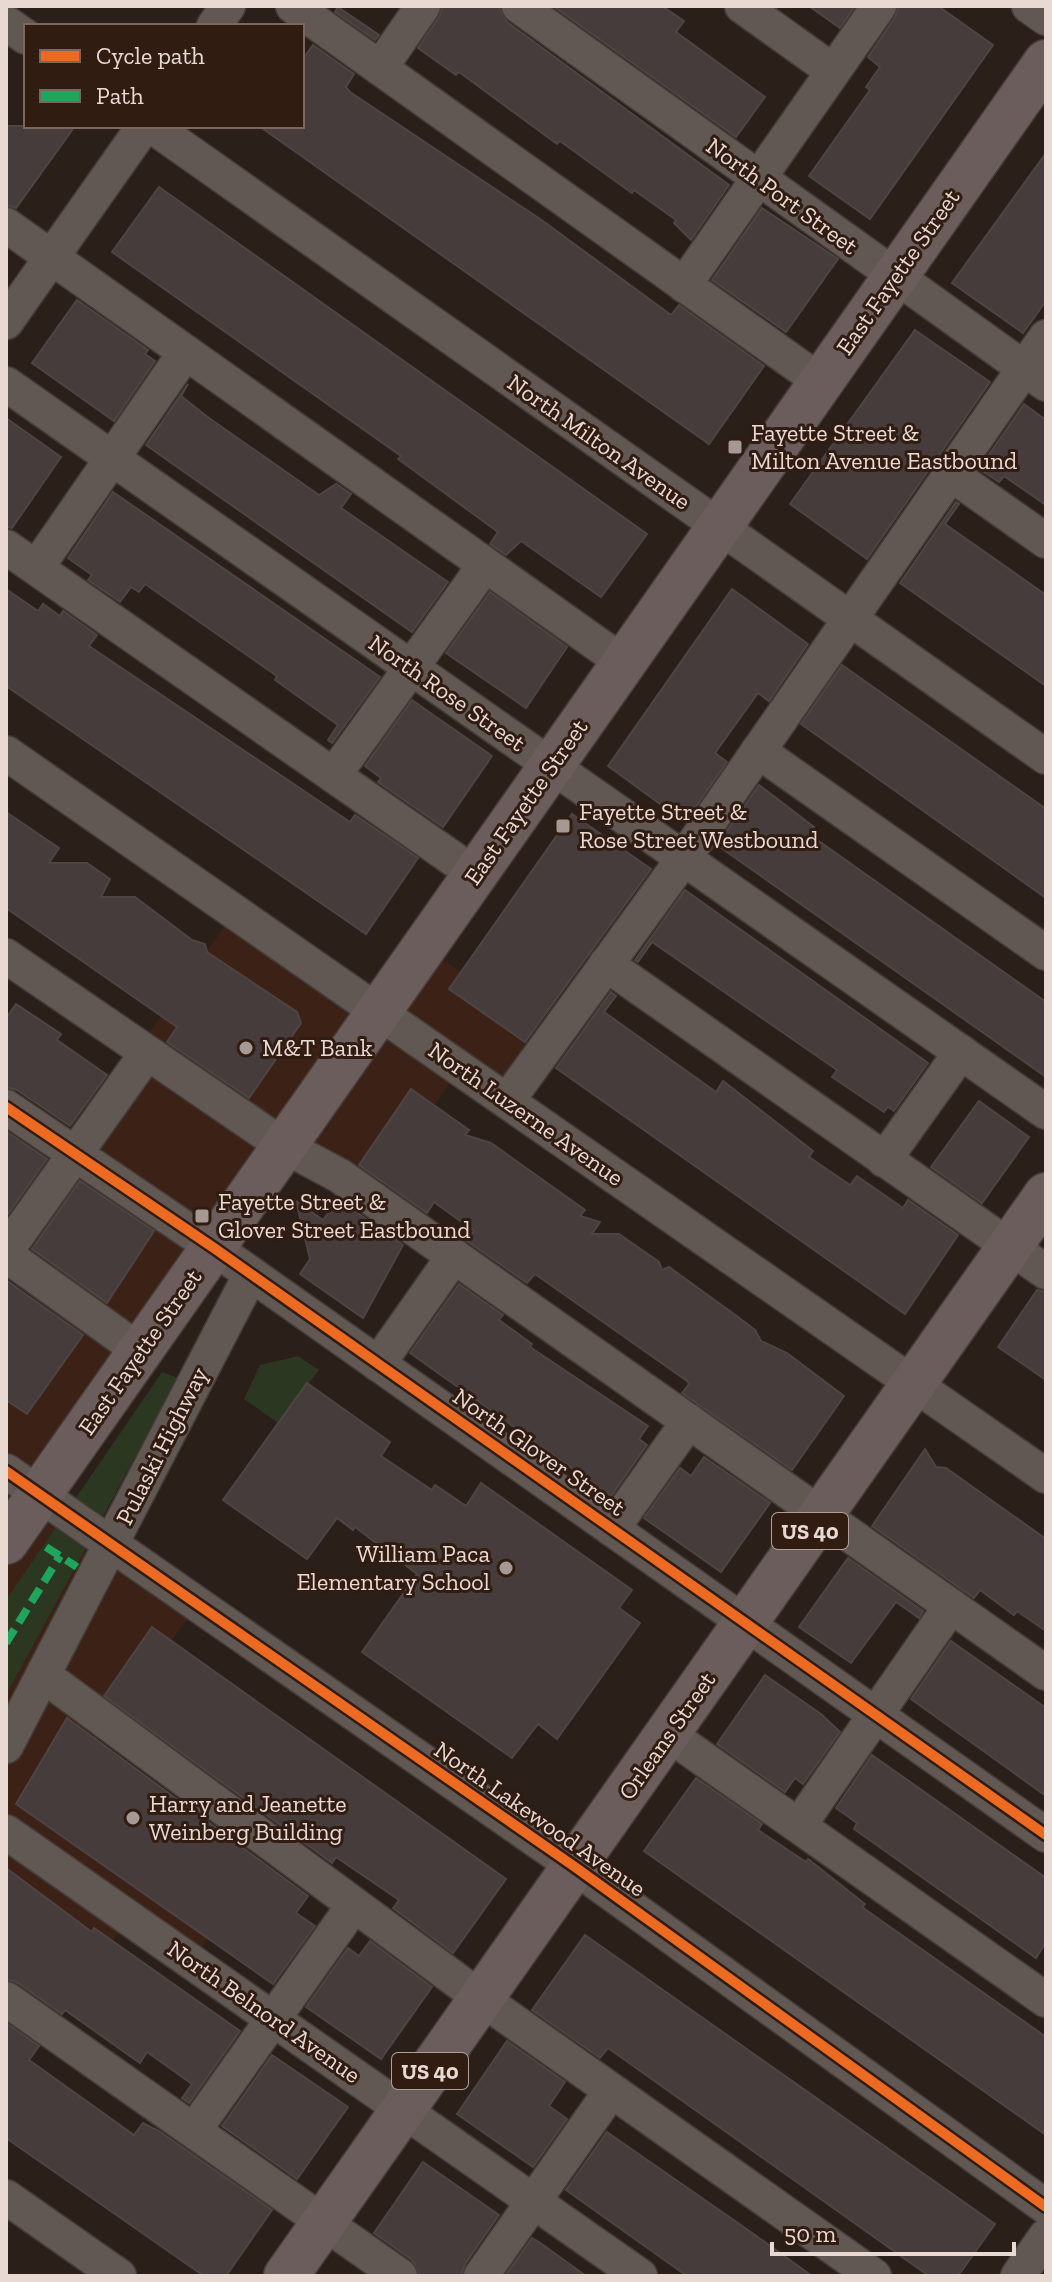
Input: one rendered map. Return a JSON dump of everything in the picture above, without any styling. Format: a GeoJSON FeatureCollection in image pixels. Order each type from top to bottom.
{"type":"FeatureCollection","features":[{"type":"Feature","properties":{"kind":"main road","name":"East Fayette Street"},"geometry":{"type":"LineString","coordinates":[[6,1542],[23,1482],[140,1351],[1046,62]]}},
{"type":"Feature","properties":{"kind":"main road","name":"Orleans Street"},"geometry":{"type":"LineString","coordinates":[[286,2276],[1046,1195]]}},
{"type":"Feature","properties":{"kind":"street"},"geometry":{"type":"LineString","coordinates":[[215,24],[228,6]]}},
{"type":"Feature","properties":{"kind":"street"},"geometry":{"type":"LineString","coordinates":[[293,6],[821,382]]}},
{"type":"Feature","properties":{"kind":"street"},"geometry":{"type":"LineString","coordinates":[[380,68],[423,6]]}},
{"type":"Feature","properties":{"kind":"street","name":"North Port Street"},"geometry":{"type":"LineString","coordinates":[[519,6],[1035,376]]}},
{"type":"Feature","properties":{"kind":"street"},"geometry":{"type":"LineString","coordinates":[[742,6],[833,71]]}},
{"type":"Feature","properties":{"kind":"street"},"geometry":{"type":"LineString","coordinates":[[684,285],[879,6]]}},
{"type":"Feature","properties":{"kind":"street"},"geometry":{"type":"LineString","coordinates":[[1029,6],[1046,18]]}},
{"type":"Feature","properties":{"kind":"street"},"geometry":{"type":"LineString","coordinates":[[6,23],[24,36]]}},
{"type":"Feature","properties":{"kind":"street"},"geometry":{"type":"LineString","coordinates":[[6,322],[143,128]]}},
{"type":"Feature","properties":{"kind":"street","name":"North Milton Avenue"},"geometry":{"type":"LineString","coordinates":[[155,128],[1046,757]]}},
{"type":"Feature","properties":{"kind":"street"},"geometry":{"type":"LineString","coordinates":[[6,225],[624,663]]}},
{"type":"Feature","properties":{"kind":"street"},"geometry":{"type":"LineString","coordinates":[[507,1101],[684,858],[951,474],[1035,376],[1046,337]]}},
{"type":"Feature","properties":{"kind":"street"},"geometry":{"type":"LineString","coordinates":[[37,567],[185,353]]}},
{"type":"Feature","properties":{"kind":"street","name":"North Rose Street"},"geometry":{"type":"LineString","coordinates":[[6,384],[1046,1112]]}},
{"type":"Feature","properties":{"kind":"street"},"geometry":{"type":"LineString","coordinates":[[951,474],[1046,541]]}},
{"type":"Feature","properties":{"kind":"street"},"geometry":{"type":"LineString","coordinates":[[6,547],[475,874]]}},
{"type":"Feature","properties":{"kind":"street"},"geometry":{"type":"LineString","coordinates":[[334,775],[485,565]]}},
{"type":"Feature","properties":{"kind":"street"},"geometry":{"type":"LineString","coordinates":[[758,751],[1046,953]]}},
{"type":"Feature","properties":{"kind":"street","name":"North Luzerne Avenue"},"geometry":{"type":"LineString","coordinates":[[6,753],[1046,1476]]}},
{"type":"Feature","properties":{"kind":"street"},"geometry":{"type":"LineString","coordinates":[[6,956],[284,1146],[340,1176],[1046,1673]]}},
{"type":"Feature","properties":{"kind":"street"},"geometry":{"type":"LineString","coordinates":[[606,964],[1046,1272]]}},
{"type":"Feature","properties":{"kind":"street"},"geometry":{"type":"LineString","coordinates":[[884,1160],[961,1052]]}},
{"type":"Feature","properties":{"kind":"street"},"geometry":{"type":"LineString","coordinates":[[140,1351],[6,1253],[147,1053]]}},
{"type":"Feature","properties":{"kind":"street","name":"North Glover Street"},"geometry":{"type":"LineString","coordinates":[[6,1107],[214,1248],[1046,1835]]}},
{"type":"Feature","properties":{"kind":"street"},"geometry":{"type":"LineString","coordinates":[[378,1364],[454,1256]]}},
{"type":"Feature","properties":{"kind":"street","name":"Pulaski Highway"},"geometry":{"type":"LineString","coordinates":[[6,1746],[251,1274]]}},
{"type":"Feature","properties":{"kind":"street"},"geometry":{"type":"LineString","coordinates":[[612,1529],[689,1421]]}},
{"type":"Feature","properties":{"kind":"street","name":"North Lakewood Avenue"},"geometry":{"type":"LineString","coordinates":[[23,1482],[575,1867],[1046,2207]]}},
{"type":"Feature","properties":{"kind":"street"},"geometry":{"type":"LineString","coordinates":[[800,1824],[951,1606]]}},
{"type":"Feature","properties":{"kind":"street"},"geometry":{"type":"LineString","coordinates":[[43,1675],[611,2091],[836,2265],[874,2276]]}},
{"type":"Feature","properties":{"kind":"street"},"geometry":{"type":"LineString","coordinates":[[668,1734],[1046,2000]]}},
{"type":"Feature","properties":{"kind":"street","name":"North Belnord Avenue"},"geometry":{"type":"LineString","coordinates":[[6,1832],[640,2276]]}},
{"type":"Feature","properties":{"kind":"street"},"geometry":{"type":"LineString","coordinates":[[195,2129],[354,1905]]}},
{"type":"Feature","properties":{"kind":"street"},"geometry":{"type":"LineString","coordinates":[[6,1999],[400,2276]]}},
{"type":"Feature","properties":{"kind":"street"},"geometry":{"type":"LineString","coordinates":[[481,2276],[611,2091]]}},
{"type":"Feature","properties":{"kind":"street"},"geometry":{"type":"LineString","coordinates":[[6,2197],[119,2276]]}},
{"type":"Feature","properties":{"kind":"street"},"geometry":{"type":"LineString","coordinates":[[1018,2276],[1046,2236]]}},
{"type":"Feature","properties":{"kind":"shaded area"},"geometry":{"type":"Polygon","coordinates":[[[236,910],[381,1005],[423,945],[552,1037],[508,1099],[462,1066],[369,1197],[292,1144],[44,1491],[201,1601],[90,1750],[252,1878],[191,1963],[126,1921],[51,2031],[6,1999],[6,1372],[59,1300],[6,1263],[139,1047],[236,910]]]}},
{"type":"Feature","properties":{"kind":"green space"},"geometry":{"type":"Polygon","coordinates":[[[298,1356],[319,1370],[278,1423],[244,1399],[260,1365],[298,1356]]]}},
{"type":"Feature","properties":{"kind":"green space"},"geometry":{"type":"Polygon","coordinates":[[[162,1372],[178,1378],[6,1695],[6,1600],[162,1372]]]}},
{"type":"Feature","properties":{"kind":"building"},"geometry":{"type":"Polygon","coordinates":[[[443,6],[499,6],[507,22],[729,185],[691,240],[674,223],[676,220],[634,190],[632,193],[560,141],[557,144],[459,72],[456,75],[418,48],[443,6]]]}},
{"type":"Feature","properties":{"kind":"building"},"geometry":{"type":"Polygon","coordinates":[[[553,6],[662,6],[684,21],[676,32],[765,97],[736,137],[553,6]]]}},
{"type":"Feature","properties":{"kind":"building"},"geometry":{"type":"Polygon","coordinates":[[[809,6],[855,6],[840,28],[809,6]]]}},
{"type":"Feature","properties":{"kind":"building"},"geometry":{"type":"Polygon","coordinates":[[[899,6],[938,6],[993,45],[870,219],[809,176],[870,90],[866,87],[880,67],[868,57],[899,6]]]}},
{"type":"Feature","properties":{"kind":"building"},"geometry":{"type":"Polygon","coordinates":[[[338,7],[379,35],[375,40],[335,12],[338,7]]]}},
{"type":"Feature","properties":{"kind":"building"},"geometry":{"type":"Polygon","coordinates":[[[313,45],[354,74],[346,87],[350,92],[543,221],[671,315],[679,305],[764,366],[709,444],[262,128],[304,128],[304,57],[313,45]]]}},
{"type":"Feature","properties":{"kind":"building"},"geometry":{"type":"Polygon","coordinates":[[[6,126],[74,128],[16,208],[6,205],[6,126]]]}},
{"type":"Feature","properties":{"kind":"building"},"geometry":{"type":"Polygon","coordinates":[[[1046,153],[1046,301],[1023,333],[952,283],[1046,153]]]}},
{"type":"Feature","properties":{"kind":"building"},"geometry":{"type":"Polygon","coordinates":[[[159,187],[647,534],[601,597],[521,541],[506,555],[490,544],[498,532],[398,459],[401,456],[112,252],[159,187]]]}},
{"type":"Feature","properties":{"kind":"building"},"geometry":{"type":"Polygon","coordinates":[[[762,208],[838,259],[786,332],[712,280],[762,208]]]}},
{"type":"Feature","properties":{"kind":"building"},"geometry":{"type":"Polygon","coordinates":[[[77,300],[148,350],[145,354],[155,361],[114,421],[32,363],[77,300]]]}},
{"type":"Feature","properties":{"kind":"building"},"geometry":{"type":"Polygon","coordinates":[[[915,330],[990,382],[867,559],[790,504],[915,330]]]}},
{"type":"Feature","properties":{"kind":"building"},"geometry":{"type":"Polygon","coordinates":[[[188,384],[181,396],[209,418],[319,495],[336,484],[351,494],[341,508],[448,582],[412,632],[146,445],[188,384]]]}},
{"type":"Feature","properties":{"kind":"building"},"geometry":{"type":"Polygon","coordinates":[[[1024,404],[1046,420],[1046,505],[1004,476],[999,482],[979,469],[1024,404]]]}},
{"type":"Feature","properties":{"kind":"building"},"geometry":{"type":"Polygon","coordinates":[[[6,418],[61,457],[12,528],[6,527],[6,418]]]}},
{"type":"Feature","properties":{"kind":"building"},"geometry":{"type":"Polygon","coordinates":[[[113,492],[380,677],[332,743],[328,740],[338,725],[275,680],[277,676],[145,584],[139,592],[131,587],[120,602],[88,580],[92,575],[68,558],[113,492]]]}},
{"type":"Feature","properties":{"kind":"building"},"geometry":{"type":"Polygon","coordinates":[[[956,502],[959,504],[945,524],[1046,595],[1046,686],[900,583],[956,502]]]}},
{"type":"Feature","properties":{"kind":"building"},"geometry":{"type":"Polygon","coordinates":[[[6,589],[38,611],[43,604],[60,616],[63,611],[97,635],[89,646],[350,822],[355,815],[418,858],[366,934],[6,686],[6,589]]]}},
{"type":"Feature","properties":{"kind":"building"},"geometry":{"type":"Polygon","coordinates":[[[732,589],[808,644],[769,701],[758,693],[715,753],[727,762],[685,822],[608,766],[732,589]]]}},
{"type":"Feature","properties":{"kind":"building"},"geometry":{"type":"Polygon","coordinates":[[[490,592],[567,647],[526,708],[446,653],[490,592]]]}},
{"type":"Feature","properties":{"kind":"building"},"geometry":{"type":"Polygon","coordinates":[[[842,665],[1046,809],[1046,898],[801,724],[842,665]]]}},
{"type":"Feature","properties":{"kind":"building"},"geometry":{"type":"Polygon","coordinates":[[[412,700],[492,756],[443,827],[378,782],[381,778],[365,766],[412,700]]]}},
{"type":"Feature","properties":{"kind":"building"},"geometry":{"type":"Polygon","coordinates":[[[759,785],[814,827],[809,834],[1046,1002],[1046,1077],[717,845],[759,785]]]}},
{"type":"Feature","properties":{"kind":"building"},"geometry":{"type":"Polygon","coordinates":[[[6,812],[59,848],[49,863],[87,863],[110,879],[101,897],[135,897],[192,940],[205,944],[207,952],[297,1012],[301,1023],[249,1098],[167,1042],[177,1027],[6,908],[6,812]]]}},
{"type":"Feature","properties":{"kind":"building"},"geometry":{"type":"Polygon","coordinates":[[[572,814],[651,869],[525,1042],[449,989],[572,814]]]}},
{"type":"Feature","properties":{"kind":"building"},"geometry":{"type":"Polygon","coordinates":[[[685,890],[928,1063],[894,1111],[888,1107],[884,1112],[832,1077],[837,1070],[652,942],[638,962],[635,960],[685,890]]]}},
{"type":"Feature","properties":{"kind":"building"},"geometry":{"type":"Polygon","coordinates":[[[611,992],[616,996],[604,1012],[716,1092],[723,1081],[813,1151],[809,1157],[850,1185],[857,1176],[903,1208],[908,1200],[958,1235],[905,1314],[556,1068],[611,992]]]}},
{"type":"Feature","properties":{"kind":"building"},"geometry":{"type":"Polygon","coordinates":[[[16,1004],[61,1034],[57,1040],[107,1075],[70,1126],[17,1090],[6,1087],[6,1018],[16,1004]]]}},
{"type":"Feature","properties":{"kind":"building"},"geometry":{"type":"Polygon","coordinates":[[[411,1089],[469,1130],[465,1135],[491,1143],[585,1210],[580,1216],[600,1222],[592,1234],[619,1234],[659,1262],[662,1270],[669,1267],[755,1330],[761,1341],[787,1353],[844,1396],[792,1470],[682,1393],[689,1384],[687,1381],[535,1274],[527,1283],[467,1241],[474,1231],[434,1202],[427,1213],[359,1165],[411,1089]]]}},
{"type":"Feature","properties":{"kind":"building"},"geometry":{"type":"Polygon","coordinates":[[[979,1101],[1029,1137],[982,1203],[931,1167],[979,1101]]]}},
{"type":"Feature","properties":{"kind":"building"},"geometry":{"type":"Polygon","coordinates":[[[6,1131],[47,1159],[6,1217],[6,1131]]]}},
{"type":"Feature","properties":{"kind":"building"},"geometry":{"type":"Polygon","coordinates":[[[80,1181],[154,1231],[107,1303],[32,1249],[80,1181]]]}},
{"type":"Feature","properties":{"kind":"building"},"geometry":{"type":"Polygon","coordinates":[[[296,1201],[323,1220],[335,1204],[340,1208],[342,1202],[403,1245],[363,1318],[300,1274],[310,1259],[296,1201]]]}},
{"type":"Feature","properties":{"kind":"building"},"geometry":{"type":"Polygon","coordinates":[[[6,1280],[83,1335],[27,1414],[6,1400],[6,1280]]]}},
{"type":"Feature","properties":{"kind":"building"},"geometry":{"type":"Polygon","coordinates":[[[459,1284],[503,1315],[499,1320],[532,1344],[530,1347],[648,1426],[639,1439],[647,1445],[611,1496],[410,1353],[459,1284]]]}},
{"type":"Feature","properties":{"kind":"building"},"geometry":{"type":"Polygon","coordinates":[[[1037,1290],[1046,1292],[1046,1380],[998,1347],[1037,1290]]]}},
{"type":"Feature","properties":{"kind":"building","name":"William Paca Elementary School"},"geometry":{"type":"Polygon","coordinates":[[[307,1383],[390,1442],[381,1456],[432,1490],[435,1485],[466,1506],[481,1483],[632,1590],[619,1608],[640,1623],[557,1739],[538,1724],[512,1758],[362,1652],[417,1574],[355,1527],[353,1530],[337,1518],[307,1559],[223,1500],[307,1383]]]}},
{"type":"Feature","properties":{"kind":"building"},"geometry":{"type":"Polygon","coordinates":[[[925,1449],[936,1467],[946,1468],[1046,1539],[1046,1631],[1017,1611],[1014,1615],[980,1590],[974,1598],[872,1526],[925,1449]]]}},
{"type":"Feature","properties":{"kind":"building"},"geometry":{"type":"Polygon","coordinates":[[[704,1457],[770,1503],[721,1572],[644,1518],[680,1468],[691,1476],[704,1457]]]}},
{"type":"Feature","properties":{"kind":"building"},"geometry":{"type":"Polygon","coordinates":[[[848,1558],[923,1611],[919,1618],[896,1602],[851,1663],[799,1627],[848,1558]]]}},
{"type":"Feature","properties":{"kind":"building"},"geometry":{"type":"Polygon","coordinates":[[[152,1627],[506,1879],[453,1953],[393,1908],[399,1900],[336,1857],[332,1863],[104,1696],[152,1627]]]}},
{"type":"Feature","properties":{"kind":"building"},"geometry":{"type":"Polygon","coordinates":[[[951,1641],[1046,1708],[1046,1796],[911,1699],[951,1641]]]}},
{"type":"Feature","properties":{"kind":"building"},"geometry":{"type":"Polygon","coordinates":[[[765,1675],[821,1714],[840,1732],[803,1784],[795,1778],[785,1792],[717,1744],[765,1675]]]}},
{"type":"Feature","properties":{"kind":"building","name":"Harry and Jeanette Weinberg Building"},"geometry":{"type":"Polygon","coordinates":[[[67,1718],[308,1896],[296,1913],[315,1926],[273,1984],[16,1804],[67,1718]]]}},
{"type":"Feature","properties":{"kind":"building"},"geometry":{"type":"Polygon","coordinates":[[[872,1755],[1046,1878],[1046,1942],[1036,1958],[854,1829],[857,1823],[836,1808],[872,1755]]]}},
{"type":"Feature","properties":{"kind":"building"},"geometry":{"type":"Polygon","coordinates":[[[696,1778],[762,1824],[758,1830],[806,1862],[808,1859],[865,1904],[862,1907],[1046,2037],[1046,2135],[644,1851],[696,1778]]]}},
{"type":"Feature","properties":{"kind":"building"},"geometry":{"type":"Polygon","coordinates":[[[6,1868],[92,1932],[94,1928],[240,2031],[189,2103],[182,2098],[192,2084],[147,2052],[140,2063],[65,2010],[62,2014],[18,1983],[6,1979],[6,1868]]]}},
{"type":"Feature","properties":{"kind":"building"},"geometry":{"type":"Polygon","coordinates":[[[585,1935],[995,2224],[958,2276],[929,2276],[608,2048],[600,2058],[532,2010],[585,1935]]]}},
{"type":"Feature","properties":{"kind":"building"},"geometry":{"type":"Polygon","coordinates":[[[370,1941],[432,1987],[381,2059],[306,2007],[348,1948],[359,1956],[370,1941]]]}},
{"type":"Feature","properties":{"kind":"building"},"geometry":{"type":"Polygon","coordinates":[[[6,2023],[39,2046],[29,2060],[134,2135],[143,2123],[159,2131],[272,2210],[226,2276],[204,2276],[6,2138],[6,2023]]]}},
{"type":"Feature","properties":{"kind":"building"},"geometry":{"type":"Polygon","coordinates":[[[507,2041],[565,2082],[549,2106],[567,2119],[533,2167],[457,2114],[507,2041]]]}},
{"type":"Feature","properties":{"kind":"building"},"geometry":{"type":"Polygon","coordinates":[[[272,2055],[348,2107],[297,2179],[222,2126],[272,2055]]]}},
{"type":"Feature","properties":{"kind":"building"},"geometry":{"type":"Polygon","coordinates":[[[607,2132],[812,2276],[687,2276],[566,2190],[607,2132]]]}},
{"type":"Feature","properties":{"kind":"building"},"geometry":{"type":"Polygon","coordinates":[[[423,2162],[499,2215],[465,2264],[461,2276],[420,2276],[412,2260],[374,2233],[423,2162]]]}},
{"type":"Feature","properties":{"kind":"building"},"geometry":{"type":"Polygon","coordinates":[[[532,2238],[539,2242],[586,2276],[505,2276],[532,2238]]]}},
{"type":"Feature","properties":{"kind":"marked path"},"geometry":{"type":"LineString","coordinates":[[46,1547],[77,1567]]}},
{"type":"Feature","properties":{"kind":"marked path"},"geometry":{"type":"LineString","coordinates":[[6,1643],[60,1556]]}},
{"type":"Feature","properties":{"kind":"cycle path"},"geometry":{"type":"LineString","coordinates":[[6,1107],[214,1248],[1046,1835]]}},
{"type":"Feature","properties":{"kind":"cycle path"},"geometry":{"type":"LineString","coordinates":[[6,1471],[575,1867],[1046,2207]]}},
{"type":"Feature","properties":{"kind":"place","name":"Fayette Street & Milton Avenue Eastbound"},"geometry":{"type":"Point","coordinates":[735,447]}},
{"type":"Feature","properties":{"kind":"place","name":"Fayette Street & Rose Street Westbound"},"geometry":{"type":"Point","coordinates":[563,826]}},
{"type":"Feature","properties":{"kind":"place","name":"M&T Bank"},"geometry":{"type":"Point","coordinates":[246,1048]}},
{"type":"Feature","properties":{"kind":"place","name":"Fayette Street & Glover Street Eastbound"},"geometry":{"type":"Point","coordinates":[202,1216]}},
{"type":"Feature","properties":{"kind":"place","name":"William Paca Elementary School"},"geometry":{"type":"Point","coordinates":[506,1568]}},
{"type":"Feature","properties":{"kind":"place","name":"Harry and Jeanette Weinberg Building"},"geometry":{"type":"Point","coordinates":[133,1818]}}]}
